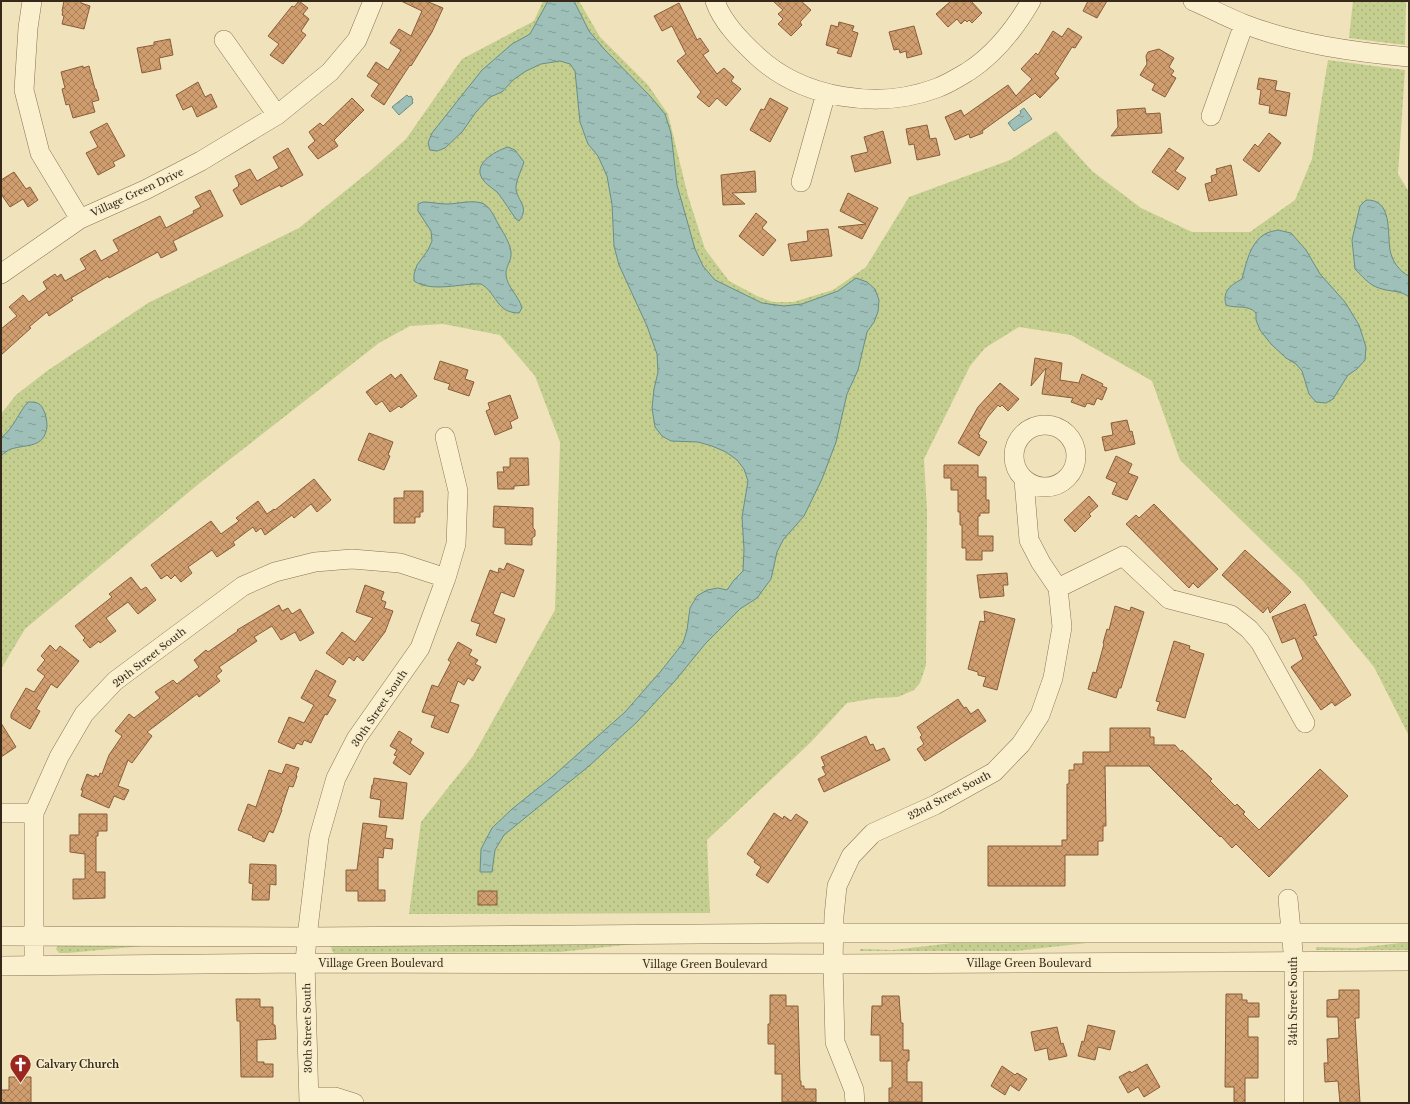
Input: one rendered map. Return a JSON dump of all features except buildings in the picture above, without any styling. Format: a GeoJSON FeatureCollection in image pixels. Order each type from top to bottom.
{"type":"FeatureCollection","features":[{"type":"Feature","properties":{"kind":"street"},"geometry":{"type":"LineString","coordinates":[[32,1],[28,28],[24,90],[40,153],[80,218]]}},
{"type":"Feature","properties":{"kind":"street","name":"Village Green Drive"},"geometry":{"type":"LineString","coordinates":[[1,274],[80,218],[144,190],[194,164],[277,115],[330,72],[357,40],[373,1]]}},
{"type":"Feature","properties":{"kind":"street"},"geometry":{"type":"LineString","coordinates":[[715,1],[736,36],[766,64],[793,81],[826,94],[860,99],[898,98],[937,88],[970,70],[1001,45],[1031,1]]}},
{"type":"Feature","properties":{"kind":"street"},"geometry":{"type":"LineString","coordinates":[[1193,1],[1244,24],[1291,38],[1338,49],[1409,57]]}},
{"type":"Feature","properties":{"kind":"street"},"geometry":{"type":"LineString","coordinates":[[1210,116],[1244,24]]}},
{"type":"Feature","properties":{"kind":"street"},"geometry":{"type":"LineString","coordinates":[[224,40],[277,115]]}},
{"type":"Feature","properties":{"kind":"street"},"geometry":{"type":"LineString","coordinates":[[801,182],[826,94]]}},
{"type":"Feature","properties":{"kind":"street","name":"30th Street South"},"geometry":{"type":"LineString","coordinates":[[308,1100],[305,963],[320,837],[336,778],[356,739],[420,648],[446,578],[456,544],[458,491],[445,437]]}},
{"type":"Feature","properties":{"kind":"street","name":"32nd Street South"},"geometry":{"type":"LineString","coordinates":[[855,1103],[854,1090],[835,1042],[833,933],[837,886],[851,856],[873,833],[935,805],[994,772],[1021,744],[1040,715],[1053,678],[1062,627],[1058,588],[1041,563],[1029,540],[1024,480]]}},
{"type":"Feature","properties":{"kind":"street"},"geometry":{"type":"LineString","coordinates":[[1058,588],[1123,556],[1169,599],[1231,615],[1249,629],[1260,642],[1305,723]]}},
{"type":"Feature","properties":{"kind":"street","name":"29th Street South"},"geometry":{"type":"LineString","coordinates":[[34,966],[34,813],[59,756],[84,714],[115,682],[243,586],[275,572],[314,562],[352,559],[400,563],[446,578]]}},
{"type":"Feature","properties":{"kind":"street"},"geometry":{"type":"LineString","coordinates":[[1,813],[34,813]]}},
{"type":"Feature","properties":{"kind":"street","name":"34th Street South"},"geometry":{"type":"LineString","coordinates":[[1288,899],[1294,962],[1294,1103]]}},
{"type":"Feature","properties":{"kind":"street"},"geometry":{"type":"LineString","coordinates":[[1,936],[307,938],[833,933],[1409,933]]}},
{"type":"Feature","properties":{"kind":"street","name":"Village Green Boulevard"},"geometry":{"type":"LineString","coordinates":[[1,966],[305,963],[833,964],[1294,962],[1409,960]]}},
{"type":"Feature","properties":{"kind":"street"},"geometry":{"type":"LineString","coordinates":[[308,1100],[335,1097],[354,1103]]}},
{"type":"Feature","properties":{"kind":"green space"},"geometry":{"type":"Polygon","coordinates":[[[543,1],[579,1],[600,37],[648,85],[668,114],[688,196],[705,249],[729,281],[757,296],[773,302],[793,302],[833,290],[866,267],[909,197],[1010,160],[1056,131],[1092,171],[1141,208],[1192,232],[1250,232],[1295,200],[1312,159],[1328,60],[1405,70],[1398,174],[1409,192],[1409,736],[1374,667],[1303,581],[1180,460],[1152,381],[1071,335],[1019,327],[985,348],[970,366],[924,459],[927,511],[926,665],[920,683],[914,690],[898,697],[877,698],[847,703],[811,742],[707,840],[710,913],[409,914],[421,822],[473,756],[555,610],[560,442],[535,376],[500,335],[443,324],[410,326],[379,343],[201,482],[25,629],[1,669],[1,414],[16,395],[47,371],[148,303],[299,228],[370,171],[406,139],[462,59],[534,21],[543,1]]]}},
{"type":"Feature","properties":{"kind":"green space"},"geometry":{"type":"Polygon","coordinates":[[[1353,1],[1406,1],[1405,45],[1349,38],[1353,1]]]}},
{"type":"Feature","properties":{"kind":"green space"},"geometry":{"type":"Polygon","coordinates":[[[961,942],[1087,943],[1015,951],[860,951],[860,949],[893,950],[961,942]]]}},
{"type":"Feature","properties":{"kind":"green space"},"geometry":{"type":"Polygon","coordinates":[[[1409,942],[1409,950],[1316,950],[1316,947],[1356,948],[1409,942]]]}},
{"type":"Feature","properties":{"kind":"green space"},"geometry":{"type":"Polygon","coordinates":[[[634,943],[560,952],[334,953],[331,946],[634,943]]]}},
{"type":"Feature","properties":{"kind":"green space"},"geometry":{"type":"Polygon","coordinates":[[[143,944],[143,946],[68,953],[59,953],[56,949],[58,945],[143,944]]]}},
{"type":"Feature","properties":{"kind":"water"},"geometry":{"type":"Polygon","coordinates":[[[548,1],[574,1],[589,31],[665,114],[671,133],[677,185],[695,249],[703,266],[715,280],[762,303],[784,306],[802,304],[838,291],[856,278],[867,282],[875,289],[879,300],[878,312],[874,322],[867,332],[858,370],[847,394],[836,442],[822,479],[804,516],[783,540],[777,552],[771,579],[757,598],[740,609],[706,643],[674,682],[637,722],[589,766],[504,835],[495,850],[492,872],[480,872],[481,849],[492,828],[625,712],[683,643],[687,630],[690,608],[697,596],[707,590],[718,588],[727,590],[743,571],[744,549],[742,517],[748,481],[744,469],[737,460],[726,452],[698,442],[671,441],[662,436],[655,427],[652,408],[658,372],[657,354],[647,326],[619,265],[614,246],[612,204],[607,176],[598,156],[588,144],[580,122],[575,71],[570,64],[560,61],[541,64],[526,71],[513,80],[502,92],[490,97],[476,112],[462,132],[445,148],[437,151],[430,150],[428,143],[432,133],[482,70],[512,44],[530,34],[548,1]]]}},
{"type":"Feature","properties":{"kind":"water"},"geometry":{"type":"Polygon","coordinates":[[[407,95],[409,97],[411,96],[413,103],[399,115],[392,107],[407,95]]]}},
{"type":"Feature","properties":{"kind":"water"},"geometry":{"type":"Polygon","coordinates":[[[1024,108],[1032,119],[1014,131],[1008,123],[1021,113],[1020,111],[1024,108]]]}},
{"type":"Feature","properties":{"kind":"water"},"geometry":{"type":"Polygon","coordinates":[[[508,147],[515,150],[524,162],[516,186],[516,191],[523,207],[522,216],[519,221],[498,193],[484,181],[480,175],[482,164],[491,155],[508,147]]]}},
{"type":"Feature","properties":{"kind":"water"},"geometry":{"type":"Polygon","coordinates":[[[1366,200],[1375,201],[1381,205],[1385,211],[1392,258],[1396,265],[1409,276],[1409,297],[1399,292],[1375,287],[1355,269],[1352,240],[1360,206],[1366,200]]]}},
{"type":"Feature","properties":{"kind":"water"},"geometry":{"type":"Polygon","coordinates":[[[423,202],[447,204],[476,202],[484,204],[489,209],[508,242],[511,255],[506,269],[506,275],[508,284],[522,308],[519,313],[506,310],[481,284],[438,287],[421,285],[414,281],[414,274],[417,265],[428,250],[432,241],[431,231],[418,211],[418,204],[423,202]]]}},
{"type":"Feature","properties":{"kind":"water"},"geometry":{"type":"Polygon","coordinates":[[[1278,230],[1291,233],[1306,250],[1320,274],[1345,302],[1359,325],[1366,347],[1365,360],[1357,369],[1348,375],[1333,399],[1326,403],[1316,402],[1309,394],[1302,371],[1296,364],[1286,358],[1271,344],[1260,330],[1256,320],[1256,313],[1253,310],[1226,305],[1226,292],[1231,286],[1242,279],[1249,254],[1256,242],[1266,233],[1278,230]]]}},
{"type":"Feature","properties":{"kind":"water"},"geometry":{"type":"Polygon","coordinates":[[[28,402],[37,403],[42,407],[47,420],[45,434],[39,442],[11,449],[1,456],[1,438],[13,425],[28,402]]]}},
{"type":"Feature","properties":{"kind":"place","name":"Calvary Church"},"geometry":{"type":"Point","coordinates":[20,1084]}}]}
